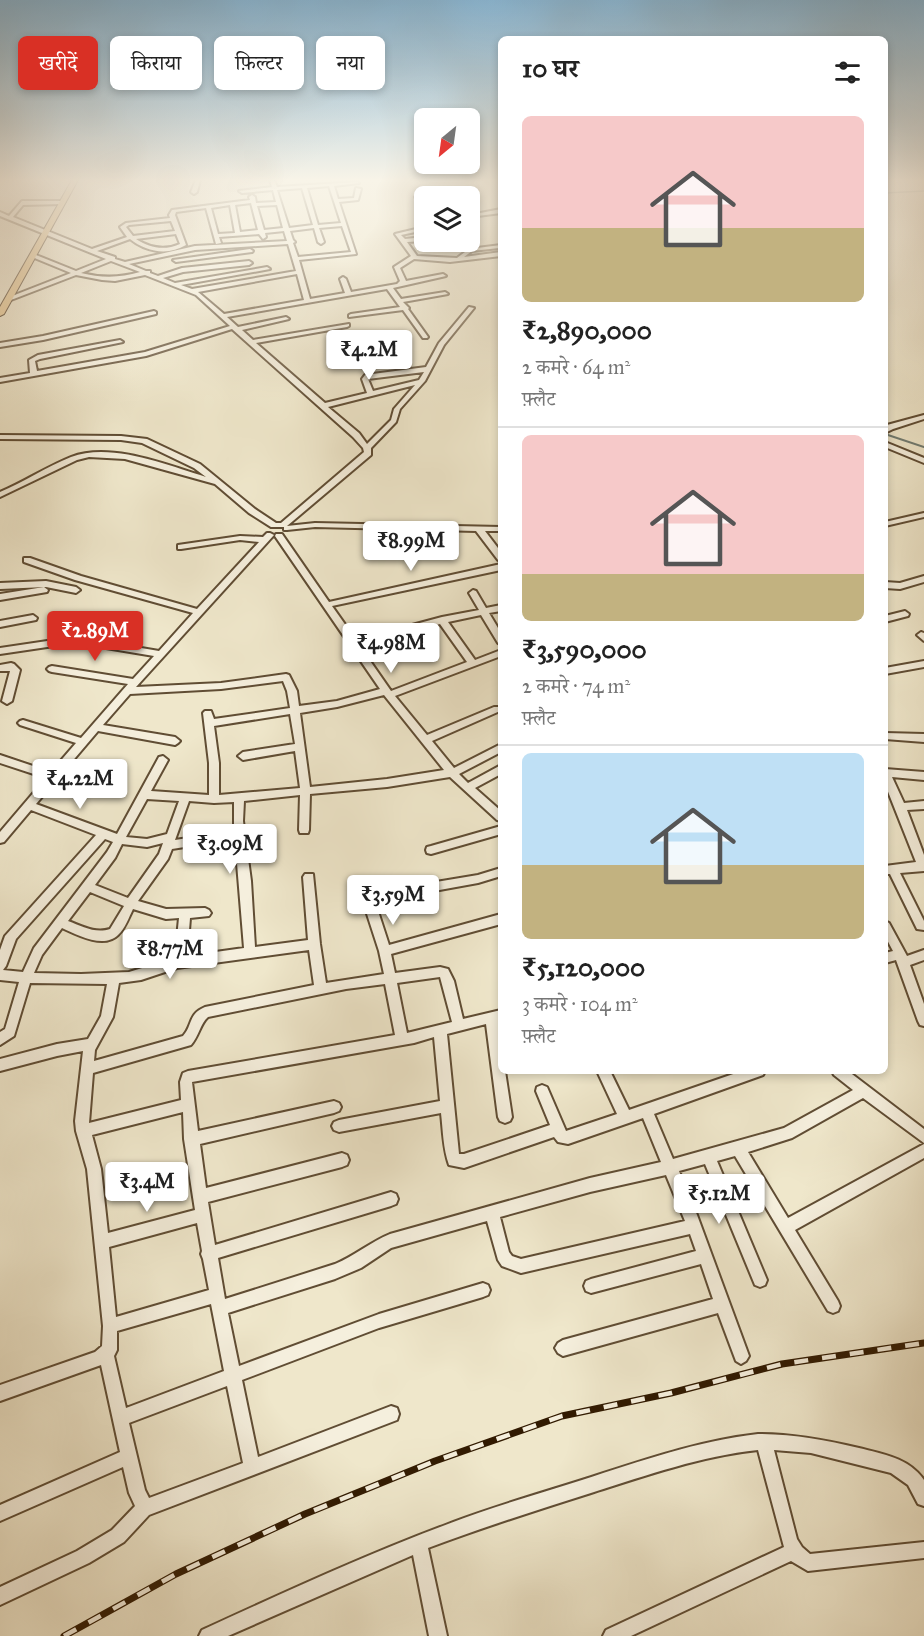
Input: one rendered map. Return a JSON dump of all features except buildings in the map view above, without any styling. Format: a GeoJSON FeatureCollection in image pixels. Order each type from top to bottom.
{"type":"FeatureCollection","features":[{"type":"Feature","properties":{"kind":"main road"},"geometry":{"type":"LineString","coordinates":[[1,310],[34,256]]}},
{"type":"Feature","properties":{"kind":"street"},"geometry":{"type":"LineString","coordinates":[[35,256],[100,280],[114,280],[148,272]]}},
{"type":"Feature","properties":{"kind":"street"},"geometry":{"type":"LineString","coordinates":[[108,256],[193,291],[207,301],[234,328],[356,435],[367,448],[367,456],[285,527],[285,534],[181,547]]}},
{"type":"Feature","properties":{"kind":"street"},"geometry":{"type":"LineString","coordinates":[[126,264],[159,256]]}},
{"type":"Feature","properties":{"kind":"street"},"geometry":{"type":"LineString","coordinates":[[137,268],[206,256]]}},
{"type":"Feature","properties":{"kind":"street"},"geometry":{"type":"LineString","coordinates":[[308,302],[296,259],[327,256]]}},
{"type":"Feature","properties":{"kind":"street"},"geometry":{"type":"LineString","coordinates":[[454,260],[460,256]]}},
{"type":"Feature","properties":{"kind":"street"},"geometry":{"type":"LineString","coordinates":[[402,283],[397,267],[413,257],[454,260],[483,256]]}},
{"type":"Feature","properties":{"kind":"street"},"geometry":{"type":"LineString","coordinates":[[9,299],[113,258]]}},
{"type":"Feature","properties":{"kind":"street"},"geometry":{"type":"LineString","coordinates":[[159,277],[182,270],[249,264]]}},
{"type":"Feature","properties":{"kind":"street"},"geometry":{"type":"LineString","coordinates":[[177,284],[267,269]]}},
{"type":"Feature","properties":{"kind":"street"},"geometry":{"type":"LineString","coordinates":[[193,291],[298,272]]}},
{"type":"Feature","properties":{"kind":"street"},"geometry":{"type":"LineString","coordinates":[[222,316],[443,276]]}},
{"type":"Feature","properties":{"kind":"street"},"geometry":{"type":"LineString","coordinates":[[343,279],[350,294]]}},
{"type":"Feature","properties":{"kind":"street"},"geometry":{"type":"LineString","coordinates":[[389,287],[425,337]]}},
{"type":"Feature","properties":{"kind":"street"},"geometry":{"type":"LineString","coordinates":[[400,301],[446,294]]}},
{"type":"Feature","properties":{"kind":"street"},"geometry":{"type":"LineString","coordinates":[[351,316],[405,308]]}},
{"type":"Feature","properties":{"kind":"street"},"geometry":{"type":"LineString","coordinates":[[367,448],[390,427],[396,418],[396,409],[422,381],[447,336],[471,308]]}},
{"type":"Feature","properties":{"kind":"street"},"geometry":{"type":"LineString","coordinates":[[0,345],[63,334],[154,313]]}},
{"type":"Feature","properties":{"kind":"street"},"geometry":{"type":"LineString","coordinates":[[0,380],[146,354],[234,328],[286,319]]}},
{"type":"Feature","properties":{"kind":"street"},"geometry":{"type":"LineString","coordinates":[[250,342],[347,325]]}},
{"type":"Feature","properties":{"kind":"street"},"geometry":{"type":"LineString","coordinates":[[63,334],[71,351]]}},
{"type":"Feature","properties":{"kind":"street"},"geometry":{"type":"LineString","coordinates":[[34,374],[32,360],[34,358],[120,342]]}},
{"type":"Feature","properties":{"kind":"street"},"geometry":{"type":"LineString","coordinates":[[371,394],[365,379],[367,376],[429,369]]}},
{"type":"Feature","properties":{"kind":"street"},"geometry":{"type":"LineString","coordinates":[[322,406],[422,381]]}},
{"type":"Feature","properties":{"kind":"street"},"geometry":{"type":"LineString","coordinates":[[888,428],[924,417]]}},
{"type":"Feature","properties":{"kind":"street"},"geometry":{"type":"LineString","coordinates":[[0,437],[137,439],[176,454],[197,466],[252,511],[272,534],[326,605],[387,693],[452,773],[498,814]]}},
{"type":"Feature","properties":{"kind":"street"},"geometry":{"type":"LineString","coordinates":[[888,445],[924,461]]}},
{"type":"Feature","properties":{"kind":"street"},"geometry":{"type":"LineString","coordinates":[[0,495],[75,458],[92,454],[110,454],[220,484]]}},
{"type":"Feature","properties":{"kind":"street"},"geometry":{"type":"LineString","coordinates":[[888,523],[924,515]]}},
{"type":"Feature","properties":{"kind":"street"},"geometry":{"type":"LineString","coordinates":[[285,527],[315,525],[498,529]]}},
{"type":"Feature","properties":{"kind":"street"},"geometry":{"type":"LineString","coordinates":[[479,529],[498,554]]}},
{"type":"Feature","properties":{"kind":"street"},"geometry":{"type":"LineString","coordinates":[[0,839],[134,682],[272,534]]}},
{"type":"Feature","properties":{"kind":"street"},"geometry":{"type":"LineString","coordinates":[[27,561],[198,612]]}},
{"type":"Feature","properties":{"kind":"street"},"geometry":{"type":"LineString","coordinates":[[326,605],[498,568]]}},
{"type":"Feature","properties":{"kind":"street"},"geometry":{"type":"LineString","coordinates":[[888,585],[900,586],[924,579]]}},
{"type":"Feature","properties":{"kind":"street"},"geometry":{"type":"LineString","coordinates":[[0,587],[46,584],[76,590]]}},
{"type":"Feature","properties":{"kind":"street"},"geometry":{"type":"LineString","coordinates":[[0,597],[45,590]]}},
{"type":"Feature","properties":{"kind":"street"},"geometry":{"type":"LineString","coordinates":[[473,593],[498,636]]}},
{"type":"Feature","properties":{"kind":"street"},"geometry":{"type":"LineString","coordinates":[[353,644],[482,610],[498,608]]}},
{"type":"Feature","properties":{"kind":"street"},"geometry":{"type":"LineString","coordinates":[[888,618],[905,614]]}},
{"type":"Feature","properties":{"kind":"street"},"geometry":{"type":"LineString","coordinates":[[0,624],[33,618]]}},
{"type":"Feature","properties":{"kind":"street"},"geometry":{"type":"LineString","coordinates":[[442,620],[473,664]]}},
{"type":"Feature","properties":{"kind":"street"},"geometry":{"type":"LineString","coordinates":[[0,651],[88,642],[160,654]]}},
{"type":"Feature","properties":{"kind":"street"},"geometry":{"type":"LineString","coordinates":[[214,798],[209,718],[295,710],[387,693],[498,654]]}},
{"type":"Feature","properties":{"kind":"street"},"geometry":{"type":"LineString","coordinates":[[888,670],[924,664]]}},
{"type":"Feature","properties":{"kind":"street"},"geometry":{"type":"LineString","coordinates":[[0,668],[11,666],[15,670],[7,701]]}},
{"type":"Feature","properties":{"kind":"street"},"geometry":{"type":"LineString","coordinates":[[52,669],[134,682]]}},
{"type":"Feature","properties":{"kind":"street"},"geometry":{"type":"LineString","coordinates":[[127,691],[221,686],[281,676],[289,680],[305,792],[304,830]]}},
{"type":"Feature","properties":{"kind":"street"},"geometry":{"type":"LineString","coordinates":[[425,740],[497,709]]}},
{"type":"Feature","properties":{"kind":"street"},"geometry":{"type":"LineString","coordinates":[[23,723],[82,742]]}},
{"type":"Feature","properties":{"kind":"street"},"geometry":{"type":"LineString","coordinates":[[95,728],[176,741]]}},
{"type":"Feature","properties":{"kind":"street"},"geometry":{"type":"LineString","coordinates":[[888,736],[924,738]]}},
{"type":"Feature","properties":{"kind":"street"},"geometry":{"type":"LineString","coordinates":[[243,756],[300,747]]}},
{"type":"Feature","properties":{"kind":"street"},"geometry":{"type":"LineString","coordinates":[[145,795],[239,798],[305,792],[452,773],[498,750]]}},
{"type":"Feature","properties":{"kind":"street"},"geometry":{"type":"LineString","coordinates":[[0,759],[53,777]]}},
{"type":"Feature","properties":{"kind":"street"},"geometry":{"type":"LineString","coordinates":[[0,1040],[10,1032],[26,977],[38,952],[120,840],[164,760]]}},
{"type":"Feature","properties":{"kind":"street"},"geometry":{"type":"LineString","coordinates":[[467,788],[498,771]]}},
{"type":"Feature","properties":{"kind":"street"},"geometry":{"type":"LineString","coordinates":[[888,773],[924,776]]}},
{"type":"Feature","properties":{"kind":"street"},"geometry":{"type":"LineString","coordinates":[[888,785],[901,807],[924,866],[889,869],[921,926]]}},
{"type":"Feature","properties":{"kind":"street"},"geometry":{"type":"LineString","coordinates":[[59,922],[98,936],[114,932],[164,856],[185,797]]}},
{"type":"Feature","properties":{"kind":"street"},"geometry":{"type":"LineString","coordinates":[[239,798],[239,834],[250,953]]}},
{"type":"Feature","properties":{"kind":"street"},"geometry":{"type":"LineString","coordinates":[[489,807],[498,803]]}},
{"type":"Feature","properties":{"kind":"street"},"geometry":{"type":"LineString","coordinates":[[29,805],[120,840],[147,843],[239,834]]}},
{"type":"Feature","properties":{"kind":"street"},"geometry":{"type":"LineString","coordinates":[[901,807],[924,805]]}},
{"type":"Feature","properties":{"kind":"street"},"geometry":{"type":"LineString","coordinates":[[431,850],[498,831]]}},
{"type":"Feature","properties":{"kind":"street"},"geometry":{"type":"LineString","coordinates":[[0,966],[11,936],[103,834]]}},
{"type":"Feature","properties":{"kind":"street"},"geometry":{"type":"LineString","coordinates":[[371,905],[412,891],[478,879],[498,873]]}},
{"type":"Feature","properties":{"kind":"street"},"geometry":{"type":"LineString","coordinates":[[309,877],[314,944],[321,989]]}},
{"type":"Feature","properties":{"kind":"street"},"geometry":{"type":"LineString","coordinates":[[363,883],[386,951],[402,1039]]}},
{"type":"Feature","properties":{"kind":"street"},"geometry":{"type":"LineString","coordinates":[[87,886],[131,904],[166,914],[205,913]]}},
{"type":"Feature","properties":{"kind":"street"},"geometry":{"type":"LineString","coordinates":[[180,963],[185,914]]}},
{"type":"Feature","properties":{"kind":"street"},"geometry":{"type":"LineString","coordinates":[[386,951],[498,920]]}},
{"type":"Feature","properties":{"kind":"street"},"geometry":{"type":"LineString","coordinates":[[888,932],[901,958],[924,1021]]}},
{"type":"Feature","properties":{"kind":"street"},"geometry":{"type":"LineString","coordinates":[[0,975],[82,980],[139,976],[157,967],[314,944]]}},
{"type":"Feature","properties":{"kind":"street"},"geometry":{"type":"LineString","coordinates":[[888,958],[924,955]]}},
{"type":"Feature","properties":{"kind":"street"},"geometry":{"type":"LineString","coordinates":[[88,1069],[187,1041],[193,1034],[197,1018],[205,1012],[391,978],[444,973],[459,1026]]}},
{"type":"Feature","properties":{"kind":"street"},"geometry":{"type":"LineString","coordinates":[[114,978],[107,1017],[91,1044],[82,1114],[83,1131],[94,1169],[110,1326],[110,1344],[106,1355],[122,1418],[136,1493],[145,1507]]}},
{"type":"Feature","properties":{"kind":"street"},"geometry":{"type":"LineString","coordinates":[[252,1467],[201,1215],[191,1139],[186,1083],[188,1077],[402,1039],[496,1017],[498,1039]]}},
{"type":"Feature","properties":{"kind":"street"},"geometry":{"type":"LineString","coordinates":[[440,1031],[452,1156],[458,1162],[558,1129]]}},
{"type":"Feature","properties":{"kind":"street"},"geometry":{"type":"LineString","coordinates":[[0,1065],[91,1044]]}},
{"type":"Feature","properties":{"kind":"street"},"geometry":{"type":"LineString","coordinates":[[501,1074],[505,1117]]}},
{"type":"Feature","properties":{"kind":"street"},"geometry":{"type":"LineString","coordinates":[[604,1074],[625,1117]]}},
{"type":"Feature","properties":{"kind":"street"},"geometry":{"type":"LineString","coordinates":[[542,1091],[558,1129],[563,1137],[568,1138],[750,1074]]}},
{"type":"Feature","properties":{"kind":"street"},"geometry":{"type":"LineString","coordinates":[[842,1074],[924,1137]]}},
{"type":"Feature","properties":{"kind":"street"},"geometry":{"type":"LineString","coordinates":[[110,1326],[217,1302],[344,1268],[390,1241],[590,1185],[739,1149],[787,1133],[864,1091]]}},
{"type":"Feature","properties":{"kind":"street"},"geometry":{"type":"LineString","coordinates":[[83,1131],[188,1104]]}},
{"type":"Feature","properties":{"kind":"street"},"geometry":{"type":"LineString","coordinates":[[339,1126],[447,1106]]}},
{"type":"Feature","properties":{"kind":"street"},"geometry":{"type":"LineString","coordinates":[[191,1139],[334,1107]]}},
{"type":"Feature","properties":{"kind":"street"},"geometry":{"type":"LineString","coordinates":[[646,1110],[694,1226],[741,1356]]}},
{"type":"Feature","properties":{"kind":"street"},"geometry":{"type":"LineString","coordinates":[[739,1149],[833,1306]]}},
{"type":"Feature","properties":{"kind":"street"},"geometry":{"type":"LineString","coordinates":[[787,1227],[924,1151]]}},
{"type":"Feature","properties":{"kind":"street"},"geometry":{"type":"LineString","coordinates":[[709,1157],[760,1280]]}},
{"type":"Feature","properties":{"kind":"street"},"geometry":{"type":"LineString","coordinates":[[199,1197],[342,1160]]}},
{"type":"Feature","properties":{"kind":"street"},"geometry":{"type":"LineString","coordinates":[[208,1254],[391,1199]]}},
{"type":"Feature","properties":{"kind":"street"},"geometry":{"type":"LineString","coordinates":[[492,1213],[503,1255],[507,1261],[520,1266],[694,1226]]}},
{"type":"Feature","properties":{"kind":"street"},"geometry":{"type":"LineString","coordinates":[[101,1242],[201,1215]]}},
{"type":"Feature","properties":{"kind":"street"},"geometry":{"type":"LineString","coordinates":[[591,1286],[705,1256]]}},
{"type":"Feature","properties":{"kind":"street"},"geometry":{"type":"LineString","coordinates":[[122,1418],[379,1321],[483,1290]]}},
{"type":"Feature","properties":{"kind":"street"},"geometry":{"type":"LineString","coordinates":[[563,1348],[723,1304]]}},
{"type":"Feature","properties":{"kind":"street"},"geometry":{"type":"LineString","coordinates":[[0,1393],[106,1355]]}},
{"type":"Feature","properties":{"kind":"street"},"geometry":{"type":"LineString","coordinates":[[0,1596],[83,1557],[118,1536],[145,1507],[153,1506],[391,1414]]}},
{"type":"Feature","properties":{"kind":"street"},"geometry":{"type":"LineString","coordinates":[[764,1443],[793,1551],[808,1563],[924,1550]]}},
{"type":"Feature","properties":{"kind":"street"},"geometry":{"type":"LineString","coordinates":[[216,1634],[419,1544],[511,1510],[683,1456],[740,1444],[810,1445],[889,1464],[903,1469],[914,1478],[924,1498]]}},
{"type":"Feature","properties":{"kind":"street"},"geometry":{"type":"LineString","coordinates":[[0,1513],[129,1456]]}},
{"type":"Feature","properties":{"kind":"street"},"geometry":{"type":"LineString","coordinates":[[419,1544],[438,1636]]}},
{"type":"Feature","properties":{"kind":"street"},"geometry":{"type":"LineString","coordinates":[[612,1636],[793,1551]]}},
{"type":"Feature","properties":{"kind":"waterway"},"geometry":{"type":"LineString","coordinates":[[888,435],[924,447]]}},
{"type":"Feature","properties":{"kind":"railway"},"geometry":{"type":"LineString","coordinates":[[64,1636],[176,1574],[305,1514],[435,1461],[562,1416],[671,1393],[782,1364],[924,1343]]}}]}
